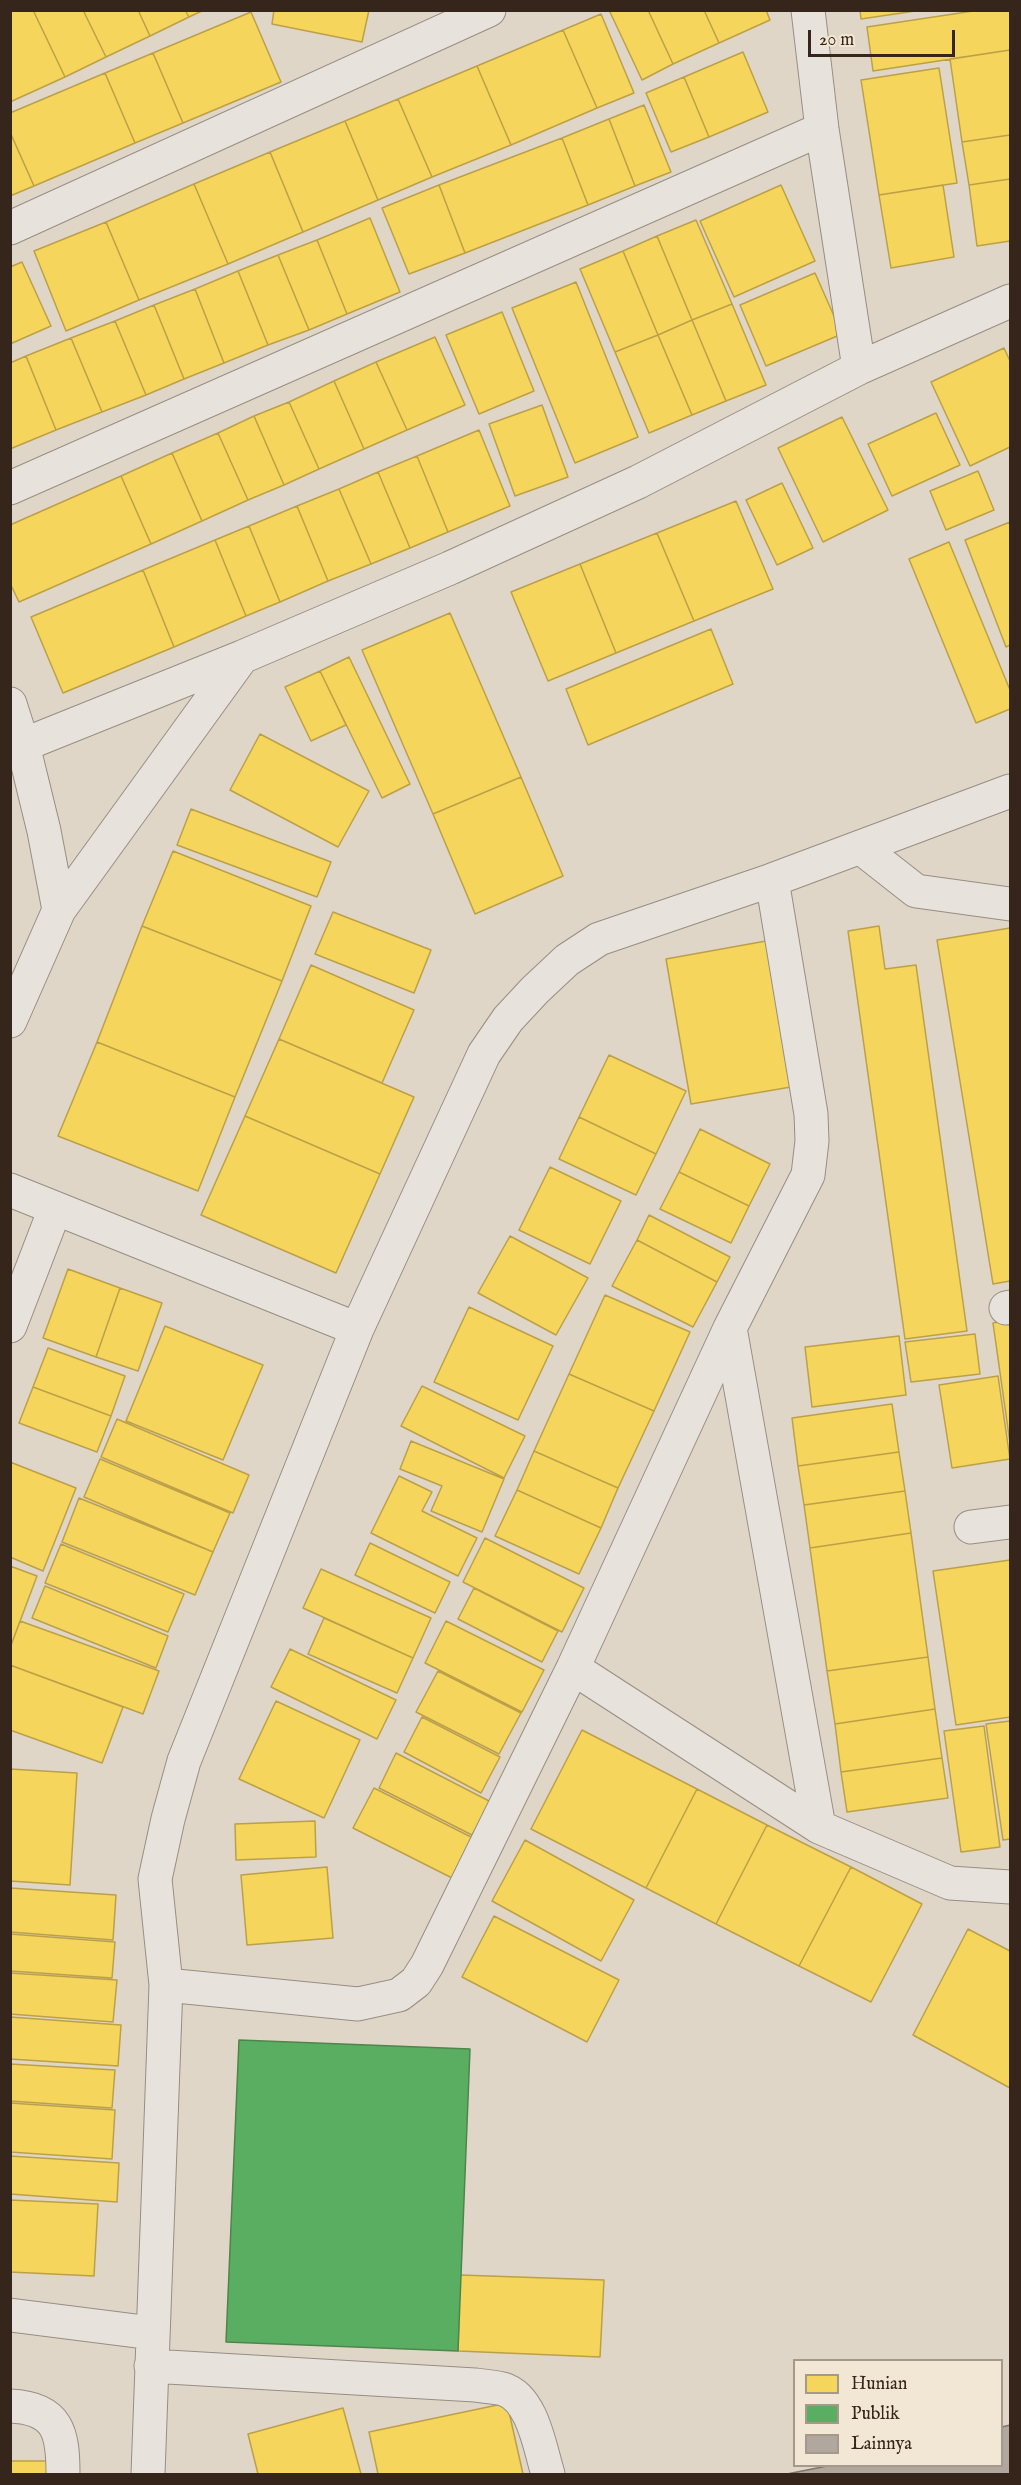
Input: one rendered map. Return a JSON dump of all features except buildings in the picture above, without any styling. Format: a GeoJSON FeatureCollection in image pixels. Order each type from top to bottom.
{"type":"FeatureCollection","features":[{"type":"Feature","properties":{"kind":"street"},"geometry":{"type":"LineString","coordinates":[[10,228],[489,10]]}},
{"type":"Feature","properties":{"kind":"street"},"geometry":{"type":"LineString","coordinates":[[808,10],[822,129],[860,368]]}},
{"type":"Feature","properties":{"kind":"street"},"geometry":{"type":"LineString","coordinates":[[10,488],[822,129]]}},
{"type":"Feature","properties":{"kind":"street"},"geometry":{"type":"LineString","coordinates":[[23,745],[242,657],[450,568],[638,482],[860,368],[1011,301]]}},
{"type":"Feature","properties":{"kind":"street"},"geometry":{"type":"LineString","coordinates":[[10,1021],[59,910],[242,657]]}},
{"type":"Feature","properties":{"kind":"street"},"geometry":{"type":"LineString","coordinates":[[10,704],[23,745],[44,831],[59,910]]}},
{"type":"Feature","properties":{"kind":"street"},"geometry":{"type":"LineString","coordinates":[[148,2475],[166,1985],[155,1879],[168,1819],[181,1773],[357,1329],[484,1054],[508,1019],[567,960],[599,939],[772,880],[1011,791]]}},
{"type":"Feature","properties":{"kind":"street"},"geometry":{"type":"LineString","coordinates":[[860,847],[916,891],[1011,904]]}},
{"type":"Feature","properties":{"kind":"street"},"geometry":{"type":"LineString","coordinates":[[166,1985],[358,2004],[399,1995],[416,1982],[427,1965],[573,1668],[730,1328],[808,1175],[812,1159],[811,1114],[772,880]]}},
{"type":"Feature","properties":{"kind":"street"},"geometry":{"type":"LineString","coordinates":[[10,1190],[357,1329]]}},
{"type":"Feature","properties":{"kind":"street"},"geometry":{"type":"LineString","coordinates":[[10,1326],[55,1209]]}},
{"type":"Feature","properties":{"kind":"street"},"geometry":{"type":"LineString","coordinates":[[730,1328],[819,1827]]}},
{"type":"Feature","properties":{"kind":"street"},"geometry":{"type":"LineString","coordinates":[[971,1527],[1011,1522]]}},
{"type":"Feature","properties":{"kind":"street"},"geometry":{"type":"LineString","coordinates":[[573,1668],[819,1827],[950,1883],[1011,1887]]}},
{"type":"Feature","properties":{"kind":"street"},"geometry":{"type":"LineString","coordinates":[[10,2315],[152,2333]]}},
{"type":"Feature","properties":{"kind":"street"},"geometry":{"type":"LineString","coordinates":[[151,2366],[475,2385],[506,2390],[523,2402],[535,2430],[548,2475]]}},
{"type":"Feature","properties":{"kind":"street"},"geometry":{"type":"LineString","coordinates":[[10,2406],[23,2406],[40,2412],[52,2421],[63,2443],[63,2475]]}}]}
